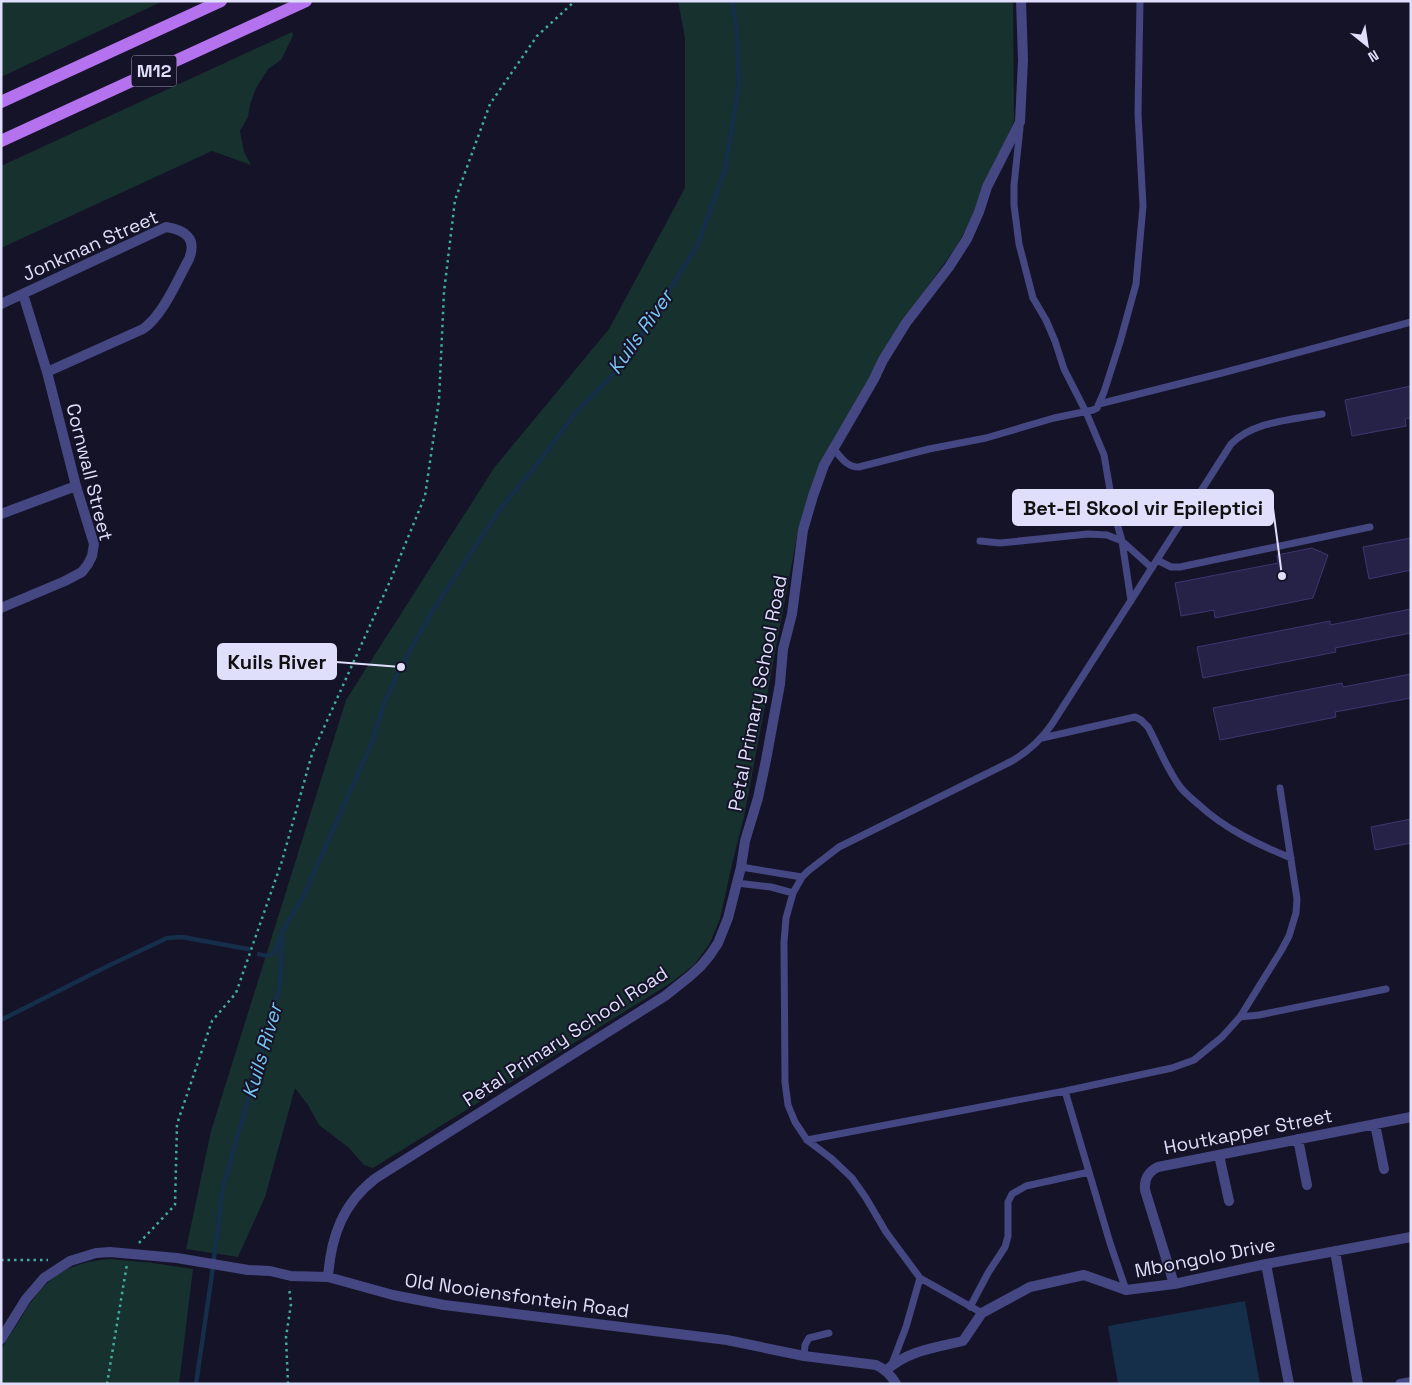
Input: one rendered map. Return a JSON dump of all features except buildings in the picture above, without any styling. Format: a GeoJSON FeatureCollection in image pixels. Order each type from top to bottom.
{"type":"FeatureCollection","features":[{"type":"Feature","properties":{"kind":"main road","name":"M12"},"geometry":{"type":"LineString","coordinates":[[1,102],[222,1]]}},
{"type":"Feature","properties":{"kind":"main road","name":"M12"},"geometry":{"type":"LineString","coordinates":[[1,141],[306,1]]}},
{"type":"Feature","properties":{"kind":"street","name":"Petal Primary School Road"},"geometry":{"type":"LineString","coordinates":[[328,1277],[332,1246],[339,1223],[351,1202],[366,1185],[665,996],[701,966],[718,943],[728,918],[742,868],[745,841],[758,798],[775,714],[783,649],[792,614],[803,530],[813,496],[824,465],[874,379],[882,360],[901,330],[949,267],[967,239],[979,212],[987,187],[1020,122],[1021,1]]}},
{"type":"Feature","properties":{"kind":"street","name":"Jonkman Street"},"geometry":{"type":"LineString","coordinates":[[1,304],[166,227],[185,233],[190,240],[192,252],[159,313],[150,325],[47,372]]}},
{"type":"Feature","properties":{"kind":"street","name":"Cornwall Street"},"geometry":{"type":"LineString","coordinates":[[1,608],[66,581],[82,572],[92,556],[94,544],[76,486],[47,372],[22,294]]}},
{"type":"Feature","properties":{"kind":"street"},"geometry":{"type":"LineString","coordinates":[[1,514],[76,486]]}},
{"type":"Feature","properties":{"kind":"street","name":"Houtkapper Street"},"geometry":{"type":"LineString","coordinates":[[1174,1284],[1145,1190],[1145,1181],[1150,1172],[1158,1167],[1411,1117]]}},
{"type":"Feature","properties":{"kind":"street"},"geometry":{"type":"LineString","coordinates":[[1375,1124],[1384,1169]]}},
{"type":"Feature","properties":{"kind":"street"},"geometry":{"type":"LineString","coordinates":[[1298,1139],[1307,1185]]}},
{"type":"Feature","properties":{"kind":"street"},"geometry":{"type":"LineString","coordinates":[[1219,1155],[1228,1201]]}},
{"type":"Feature","properties":{"kind":"street","name":"Mbongolo Drive"},"geometry":{"type":"LineString","coordinates":[[889,1367],[917,1352],[964,1341],[982,1313],[1030,1287],[1084,1275],[1126,1290],[1174,1284],[1266,1264],[1411,1237]]}},
{"type":"Feature","properties":{"kind":"street"},"geometry":{"type":"LineString","coordinates":[[1335,1251],[1358,1384]]}},
{"type":"Feature","properties":{"kind":"street","name":"Old Nooiensfontein Road"},"geometry":{"type":"LineString","coordinates":[[1,1339],[34,1288],[44,1278],[70,1261],[96,1253],[110,1252],[177,1258],[291,1276],[328,1277],[393,1295],[444,1305],[727,1340],[804,1356],[889,1367]]}},
{"type":"Feature","properties":{"kind":"street"},"geometry":{"type":"LineString","coordinates":[[1266,1264],[1289,1384]]}},
{"type":"Feature","properties":{"kind":"street"},"geometry":{"type":"LineString","coordinates":[[889,1367],[891,1376],[896,1384]]}},
{"type":"Feature","properties":{"kind":"street"},"geometry":{"type":"LineString","coordinates":[[1401,1384],[1411,1382]]}},
{"type":"Feature","properties":{"kind":"lane"},"geometry":{"type":"LineString","coordinates":[[833,448],[847,464],[859,467],[986,438],[1054,418],[1086,412],[1093,410],[1099,404],[1120,342],[1136,284],[1143,206],[1138,113],[1140,1]]}},
{"type":"Feature","properties":{"kind":"lane"},"geometry":{"type":"LineString","coordinates":[[1020,122],[1014,197],[1020,250],[1032,298],[1046,320],[1064,369],[1086,412],[1104,455],[1114,513],[1122,541],[1131,601]]}},
{"type":"Feature","properties":{"kind":"lane"},"geometry":{"type":"LineString","coordinates":[[1099,404],[1411,322]]}},
{"type":"Feature","properties":{"kind":"lane"},"geometry":{"type":"LineString","coordinates":[[982,1313],[920,1278],[886,1232],[852,1178],[832,1159],[807,1140],[795,1122],[788,1105],[785,1082],[784,942],[786,918],[793,893],[802,877],[808,871],[839,847],[1012,761],[1033,747],[1042,738],[1231,444],[1248,431],[1261,426],[1322,414]]}},
{"type":"Feature","properties":{"kind":"lane"},"geometry":{"type":"LineString","coordinates":[[1157,560],[1171,567],[1180,567],[1370,527]]}},
{"type":"Feature","properties":{"kind":"lane"},"geometry":{"type":"LineString","coordinates":[[980,541],[1000,543],[1088,534],[1106,535],[1122,541],[1152,568]]}},
{"type":"Feature","properties":{"kind":"lane"},"geometry":{"type":"LineString","coordinates":[[1042,738],[1135,717],[1148,727],[1182,788],[1197,803],[1243,837],[1291,858]]}},
{"type":"Feature","properties":{"kind":"lane"},"geometry":{"type":"LineString","coordinates":[[807,1140],[1065,1091],[1172,1068],[1194,1060],[1222,1037],[1240,1017],[1281,951],[1294,923],[1297,900],[1280,788]]}},
{"type":"Feature","properties":{"kind":"lane"},"geometry":{"type":"LineString","coordinates":[[742,868],[802,877]]}},
{"type":"Feature","properties":{"kind":"lane"},"geometry":{"type":"LineString","coordinates":[[737,883],[771,887],[793,893]]}},
{"type":"Feature","properties":{"kind":"lane"},"geometry":{"type":"LineString","coordinates":[[1240,1017],[1260,1015],[1386,989]]}},
{"type":"Feature","properties":{"kind":"lane"},"geometry":{"type":"LineString","coordinates":[[1065,1091],[1126,1290]]}},
{"type":"Feature","properties":{"kind":"lane"},"geometry":{"type":"LineString","coordinates":[[970,1307],[1000,1252],[1005,1247],[1008,1236],[1008,1202],[1012,1194],[1026,1186],[1089,1172]]}},
{"type":"Feature","properties":{"kind":"lane"},"geometry":{"type":"LineString","coordinates":[[889,1367],[906,1327],[920,1278]]}},
{"type":"Feature","properties":{"kind":"lane"},"geometry":{"type":"LineString","coordinates":[[804,1356],[805,1345],[810,1338],[829,1333]]}},
{"type":"Feature","properties":{"kind":"path"},"geometry":{"type":"LineString","coordinates":[[107,1384],[129,1254],[176,1206],[177,1124],[212,1020],[236,994],[282,860],[312,754],[391,579],[424,496],[439,400],[444,292],[455,200],[490,104],[537,36],[575,1]]}},
{"type":"Feature","properties":{"kind":"path"},"geometry":{"type":"LineString","coordinates":[[1,1260],[70,1261]]}},
{"type":"Feature","properties":{"kind":"path"},"geometry":{"type":"LineString","coordinates":[[288,1384],[286,1337],[291,1276]]}},
{"type":"Feature","properties":{"kind":"green space"},"geometry":{"type":"Polygon","coordinates":[[[1,1],[163,1],[1,77],[1,1]]]}},
{"type":"Feature","properties":{"kind":"green space"},"geometry":{"type":"Polygon","coordinates":[[[678,1],[1013,1],[1014,121],[973,217],[956,247],[902,322],[880,357],[798,531],[744,817],[720,919],[710,943],[694,965],[669,984],[373,1168],[364,1165],[348,1147],[319,1125],[308,1105],[295,1088],[265,1197],[238,1257],[186,1249],[211,1131],[346,700],[494,468],[609,329],[685,188],[685,38],[678,1]]]}},
{"type":"Feature","properties":{"kind":"green space"},"geometry":{"type":"Polygon","coordinates":[[[292,32],[293,36],[281,60],[268,69],[256,88],[248,117],[240,131],[244,152],[251,165],[212,151],[1,248],[1,166],[292,32]]]}},
{"type":"Feature","properties":{"kind":"green space"},"geometry":{"type":"Polygon","coordinates":[[[110,1259],[193,1269],[179,1384],[1,1384],[3,1346],[35,1296],[54,1277],[65,1270],[93,1261],[110,1259]]]}},
{"type":"Feature","properties":{"kind":"water"},"geometry":{"type":"Polygon","coordinates":[[[1245,1301],[1260,1384],[1118,1384],[1108,1326],[1245,1301]]]}},
{"type":"Feature","properties":{"kind":"waterway","name":"Kuils River"},"geometry":{"type":"LineString","coordinates":[[196,1384],[223,1187],[280,986],[282,932],[304,895],[371,745],[383,706],[401,667],[431,613],[498,512],[542,458],[575,413],[624,363],[698,244],[725,169],[739,85],[737,33],[732,1]]}},
{"type":"Feature","properties":{"kind":"waterway"},"geometry":{"type":"LineString","coordinates":[[1,1020],[167,938],[182,937],[248,949]]}},
{"type":"Feature","properties":{"kind":"waterway"},"geometry":{"type":"LineString","coordinates":[[259,954],[268,956],[272,954],[280,937]]}},
{"type":"Feature","properties":{"kind":"place","name":"Bet-El Skool vir Epileptici"},"geometry":{"type":"Point","coordinates":[1282,576]}},
{"type":"Feature","properties":{"kind":"place","name":"Kuils River"},"geometry":{"type":"Point","coordinates":[401,667]}}]}
